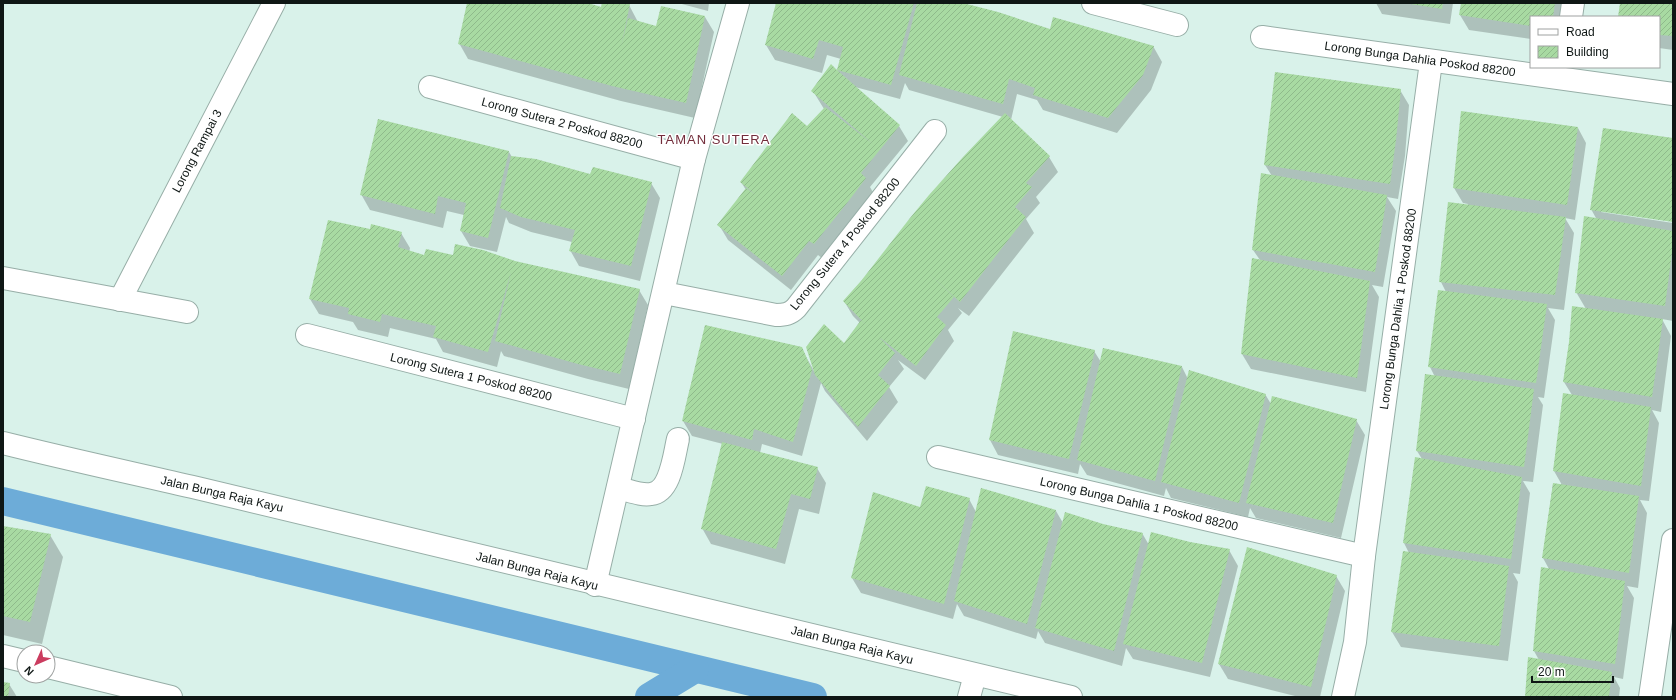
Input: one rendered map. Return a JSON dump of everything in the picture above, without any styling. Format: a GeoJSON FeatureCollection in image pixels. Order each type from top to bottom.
{"type":"FeatureCollection","features":[{"type":"Feature","properties":{"kind":"street","name":"Lorong Rampai 3"},"geometry":{"type":"LineString","coordinates":[[120,300],[274,3]]}},
{"type":"Feature","properties":{"kind":"street"},"geometry":{"type":"LineString","coordinates":[[595,585],[664,293],[694,158],[738,3]]}},
{"type":"Feature","properties":{"kind":"street"},"geometry":{"type":"LineString","coordinates":[[1093,3],[1177,25]]}},
{"type":"Feature","properties":{"kind":"street"},"geometry":{"type":"LineString","coordinates":[[1571,16],[1573,3]]}},
{"type":"Feature","properties":{"kind":"street","name":"Lorong Bunga Dahlia Poskod 88200"},"geometry":{"type":"LineString","coordinates":[[1262,38],[1432,62],[1562,72],[1673,94]]}},
{"type":"Feature","properties":{"kind":"street","name":"Lorong Bunga Dahlia 1 Poskod 88200"},"geometry":{"type":"LineString","coordinates":[[1354,642],[1364,556],[1432,62]]}},
{"type":"Feature","properties":{"kind":"street","name":"Lorong Sutera 2 Poskod 88200"},"geometry":{"type":"LineString","coordinates":[[430,87],[694,158]]}},
{"type":"Feature","properties":{"kind":"street","name":"Lorong Sutera 4 Poskod 88200"},"geometry":{"type":"LineString","coordinates":[[664,293],[776,315],[791,313],[935,131]]}},
{"type":"Feature","properties":{"kind":"street"},"geometry":{"type":"LineString","coordinates":[[3,278],[187,312]]}},
{"type":"Feature","properties":{"kind":"street","name":"Lorong Sutera 1 Poskod 88200"},"geometry":{"type":"LineString","coordinates":[[307,335],[634,419]]}},
{"type":"Feature","properties":{"kind":"street"},"geometry":{"type":"LineString","coordinates":[[618,488],[644,494],[659,492],[668,480],[678,439]]}},
{"type":"Feature","properties":{"kind":"street","name":"Jalan Bunga Raja Kayu"},"geometry":{"type":"LineString","coordinates":[[3,443],[1071,697]]}},
{"type":"Feature","properties":{"kind":"street","name":"Lorong Bunga Dahlia 1 Poskod 88200"},"geometry":{"type":"LineString","coordinates":[[938,457],[1364,556]]}},
{"type":"Feature","properties":{"kind":"street"},"geometry":{"type":"LineString","coordinates":[[1650,697],[1673,540]]}},
{"type":"Feature","properties":{"kind":"street"},"geometry":{"type":"LineString","coordinates":[[1333,697],[1354,642]]}},
{"type":"Feature","properties":{"kind":"street"},"geometry":{"type":"LineString","coordinates":[[1343,697],[1354,642]]}},
{"type":"Feature","properties":{"kind":"street"},"geometry":{"type":"LineString","coordinates":[[1354,642],[1355,697]]}},
{"type":"Feature","properties":{"kind":"street"},"geometry":{"type":"LineString","coordinates":[[3,656],[16,659]]}},
{"type":"Feature","properties":{"kind":"street"},"geometry":{"type":"LineString","coordinates":[[56,669],[171,697]]}},
{"type":"Feature","properties":{"kind":"street"},"geometry":{"type":"LineString","coordinates":[[970,697],[975,675]]}},
{"type":"Feature","properties":{"kind":"building"},"geometry":{"type":"Polygon","coordinates":[[[467,3],[588,3],[601,7],[602,3],[627,3],[630,4],[621,47],[628,18],[656,26],[661,6],[705,16],[686,103],[612,86],[458,44],[467,3]]]}},
{"type":"Feature","properties":{"kind":"building"},"geometry":{"type":"Polygon","coordinates":[[[776,3],[914,3],[891,85],[837,70],[843,47],[819,40],[813,59],[765,45],[776,3]]]}},
{"type":"Feature","properties":{"kind":"building"},"geometry":{"type":"Polygon","coordinates":[[[917,3],[963,3],[998,12],[1050,29],[1053,17],[1154,46],[1143,75],[1108,118],[1033,95],[1035,88],[1009,79],[1003,104],[899,75],[917,3]]]}},
{"type":"Feature","properties":{"kind":"building"},"geometry":{"type":"Polygon","coordinates":[[[1404,3],[1443,3],[1442,9],[1404,3]]]}},
{"type":"Feature","properties":{"kind":"building"},"geometry":{"type":"Polygon","coordinates":[[[1461,3],[1555,3],[1553,16],[1530,16],[1530,26],[1459,15],[1461,3]]]}},
{"type":"Feature","properties":{"kind":"building"},"geometry":{"type":"Polygon","coordinates":[[[1620,3],[1673,3],[1673,36],[1660,35],[1660,16],[1618,16],[1620,3]]]}},
{"type":"Feature","properties":{"kind":"building"},"geometry":{"type":"Polygon","coordinates":[[[831,64],[900,125],[861,173],[866,178],[847,203],[814,244],[809,241],[782,276],[717,225],[746,188],[756,195],[740,182],[792,113],[807,126],[825,107],[873,144],[811,91],[831,64]]]}},
{"type":"Feature","properties":{"kind":"building"},"geometry":{"type":"Polygon","coordinates":[[[1275,72],[1401,89],[1390,184],[1264,165],[1275,72]]]}},
{"type":"Feature","properties":{"kind":"building"},"geometry":{"type":"Polygon","coordinates":[[[1461,111],[1578,127],[1567,205],[1453,188],[1461,111]]]}},
{"type":"Feature","properties":{"kind":"building"},"geometry":{"type":"Polygon","coordinates":[[[1005,113],[1050,156],[1026,183],[1032,187],[1015,207],[1026,217],[960,302],[925,270],[954,297],[937,317],[946,325],[916,366],[879,337],[895,353],[878,375],[890,386],[858,427],[815,375],[806,347],[824,324],[844,343],[861,320],[869,328],[843,301],[861,281],[929,195],[1005,113]]]}},
{"type":"Feature","properties":{"kind":"building"},"geometry":{"type":"Polygon","coordinates":[[[378,119],[509,151],[488,238],[460,231],[466,203],[438,196],[435,214],[360,195],[378,119]]]}},
{"type":"Feature","properties":{"kind":"building"},"geometry":{"type":"Polygon","coordinates":[[[1603,128],[1673,138],[1673,222],[1590,210],[1603,128]]]}},
{"type":"Feature","properties":{"kind":"building"},"geometry":{"type":"Polygon","coordinates":[[[511,156],[536,159],[590,174],[593,167],[652,182],[631,266],[569,251],[575,230],[521,217],[500,208],[511,156]]]}},
{"type":"Feature","properties":{"kind":"building"},"geometry":{"type":"Polygon","coordinates":[[[1261,173],[1387,195],[1375,272],[1252,250],[1261,173]]]}},
{"type":"Feature","properties":{"kind":"building"},"geometry":{"type":"Polygon","coordinates":[[[1448,202],[1566,217],[1555,295],[1439,282],[1448,202]]]}},
{"type":"Feature","properties":{"kind":"building"},"geometry":{"type":"Polygon","coordinates":[[[1584,216],[1673,231],[1673,245],[1665,306],[1575,293],[1584,216]]]}},
{"type":"Feature","properties":{"kind":"building"},"geometry":{"type":"Polygon","coordinates":[[[328,220],[370,229],[371,224],[402,232],[398,247],[424,255],[426,249],[453,255],[455,244],[483,250],[515,261],[640,289],[620,374],[495,341],[511,272],[488,352],[433,337],[436,326],[382,314],[380,322],[348,314],[349,308],[309,299],[328,220]]]}},
{"type":"Feature","properties":{"kind":"building"},"geometry":{"type":"Polygon","coordinates":[[[1252,258],[1370,281],[1357,378],[1241,354],[1252,258]]]}},
{"type":"Feature","properties":{"kind":"building"},"geometry":{"type":"Polygon","coordinates":[[[1438,290],[1547,304],[1536,383],[1428,367],[1438,290]]]}},
{"type":"Feature","properties":{"kind":"building"},"geometry":{"type":"Polygon","coordinates":[[[1572,306],[1663,319],[1652,397],[1563,382],[1569,342],[1572,306]]]}},
{"type":"Feature","properties":{"kind":"building"},"geometry":{"type":"Polygon","coordinates":[[[705,325],[802,347],[812,370],[793,442],[754,429],[752,440],[682,421],[705,325]]]}},
{"type":"Feature","properties":{"kind":"building"},"geometry":{"type":"Polygon","coordinates":[[[1013,331],[1095,350],[1069,459],[989,440],[1013,331]]]}},
{"type":"Feature","properties":{"kind":"building"},"geometry":{"type":"Polygon","coordinates":[[[1103,348],[1182,366],[1155,481],[1077,460],[1103,348]]]}},
{"type":"Feature","properties":{"kind":"building"},"geometry":{"type":"Polygon","coordinates":[[[1189,370],[1266,394],[1239,503],[1161,482],[1189,370]]]}},
{"type":"Feature","properties":{"kind":"building"},"geometry":{"type":"Polygon","coordinates":[[[1425,374],[1534,389],[1524,467],[1416,451],[1425,374]]]}},
{"type":"Feature","properties":{"kind":"building"},"geometry":{"type":"Polygon","coordinates":[[[1563,393],[1651,407],[1641,486],[1553,471],[1563,393]]]}},
{"type":"Feature","properties":{"kind":"building"},"geometry":{"type":"Polygon","coordinates":[[[1272,396],[1357,419],[1333,523],[1246,503],[1272,396]]]}},
{"type":"Feature","properties":{"kind":"building"},"geometry":{"type":"Polygon","coordinates":[[[722,442],[818,467],[810,499],[791,494],[776,549],[701,529],[722,442]]]}},
{"type":"Feature","properties":{"kind":"building"},"geometry":{"type":"Polygon","coordinates":[[[1415,457],[1522,477],[1511,559],[1403,543],[1415,457]]]}},
{"type":"Feature","properties":{"kind":"building"},"geometry":{"type":"Polygon","coordinates":[[[1553,483],[1639,496],[1629,573],[1542,558],[1553,483]]]}},
{"type":"Feature","properties":{"kind":"building"},"geometry":{"type":"Polygon","coordinates":[[[926,486],[970,498],[944,604],[851,578],[873,492],[920,507],[926,486]]]}},
{"type":"Feature","properties":{"kind":"building"},"geometry":{"type":"Polygon","coordinates":[[[981,488],[1056,510],[1027,624],[954,601],[981,488]]]}},
{"type":"Feature","properties":{"kind":"building"},"geometry":{"type":"Polygon","coordinates":[[[1065,512],[1103,524],[1143,533],[1114,651],[1035,628],[1065,512]]]}},
{"type":"Feature","properties":{"kind":"building"},"geometry":{"type":"Polygon","coordinates":[[[3,526],[51,534],[30,622],[3,616],[3,526]]]}},
{"type":"Feature","properties":{"kind":"building"},"geometry":{"type":"Polygon","coordinates":[[[1151,532],[1190,542],[1230,549],[1202,663],[1123,644],[1151,532]]]}},
{"type":"Feature","properties":{"kind":"building"},"geometry":{"type":"Polygon","coordinates":[[[1247,547],[1337,575],[1311,687],[1218,664],[1247,547]]]}},
{"type":"Feature","properties":{"kind":"building"},"geometry":{"type":"Polygon","coordinates":[[[1403,551],[1509,566],[1499,646],[1391,632],[1403,551]]]}},
{"type":"Feature","properties":{"kind":"building"},"geometry":{"type":"Polygon","coordinates":[[[1541,567],[1625,581],[1615,664],[1533,651],[1541,567]]]}},
{"type":"Feature","properties":{"kind":"building"},"geometry":{"type":"Polygon","coordinates":[[[1528,657],[1612,672],[1609,697],[1525,697],[1528,657]]]}},
{"type":"Feature","properties":{"kind":"building"},"geometry":{"type":"Polygon","coordinates":[[[3,682],[10,683],[8,697],[3,697],[3,682]]]}},
{"type":"Feature","properties":{"kind":"waterway"},"geometry":{"type":"LineString","coordinates":[[3,501],[813,697]]}},
{"type":"Feature","properties":{"kind":"waterway"},"geometry":{"type":"LineString","coordinates":[[649,697],[695,669]]}},
{"type":"Feature","properties":{"kind":"district","name":"TAMAN SUTERA"},"geometry":{"type":"Point","coordinates":[714,139]}}]}
